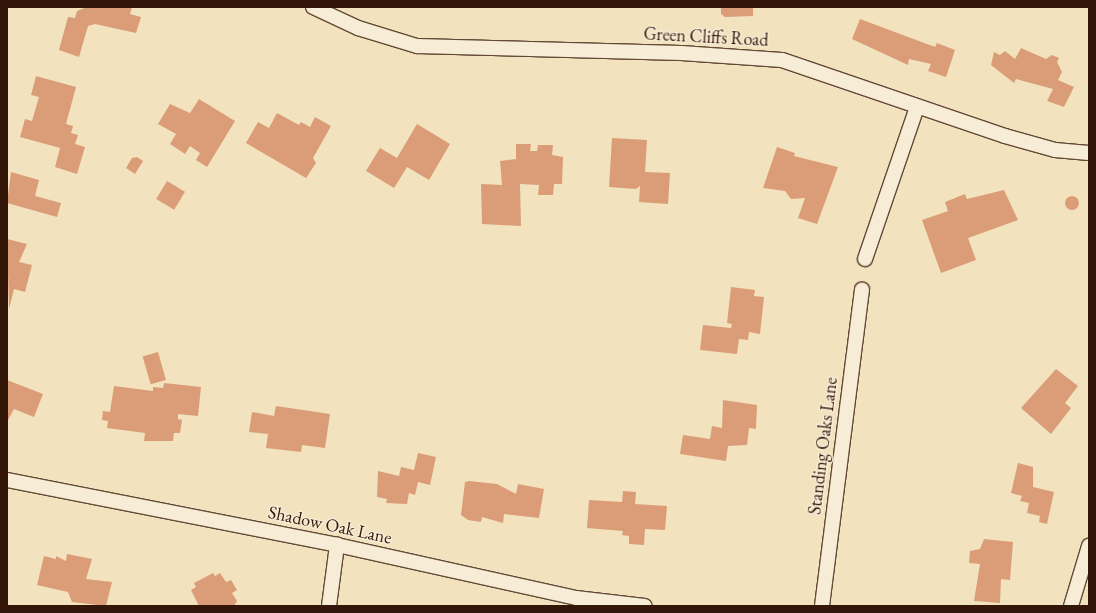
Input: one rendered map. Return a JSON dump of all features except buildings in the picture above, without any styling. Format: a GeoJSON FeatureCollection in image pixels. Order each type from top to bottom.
{"type":"FeatureCollection","features":[{"type":"Feature","properties":{"kind":"street","name":"Green Cliffs Road"},"geometry":{"type":"LineString","coordinates":[[314,7],[358,28],[417,46],[681,53],[782,60],[821,71],[917,107],[1035,145],[1089,153]]}},
{"type":"Feature","properties":{"kind":"street"},"geometry":{"type":"LineString","coordinates":[[865,259],[917,107]]}},
{"type":"Feature","properties":{"kind":"street","name":"Standing Oaks Lane"},"geometry":{"type":"LineString","coordinates":[[822,606],[862,290]]}},
{"type":"Feature","properties":{"kind":"street","name":"Shadow Oak Lane"},"geometry":{"type":"LineString","coordinates":[[7,480],[337,545],[576,598],[645,606]]}},
{"type":"Feature","properties":{"kind":"street"},"geometry":{"type":"LineString","coordinates":[[329,606],[337,545]]}},
{"type":"Feature","properties":{"kind":"street"},"geometry":{"type":"LineString","coordinates":[[1071,606],[1089,546]]}}]}
